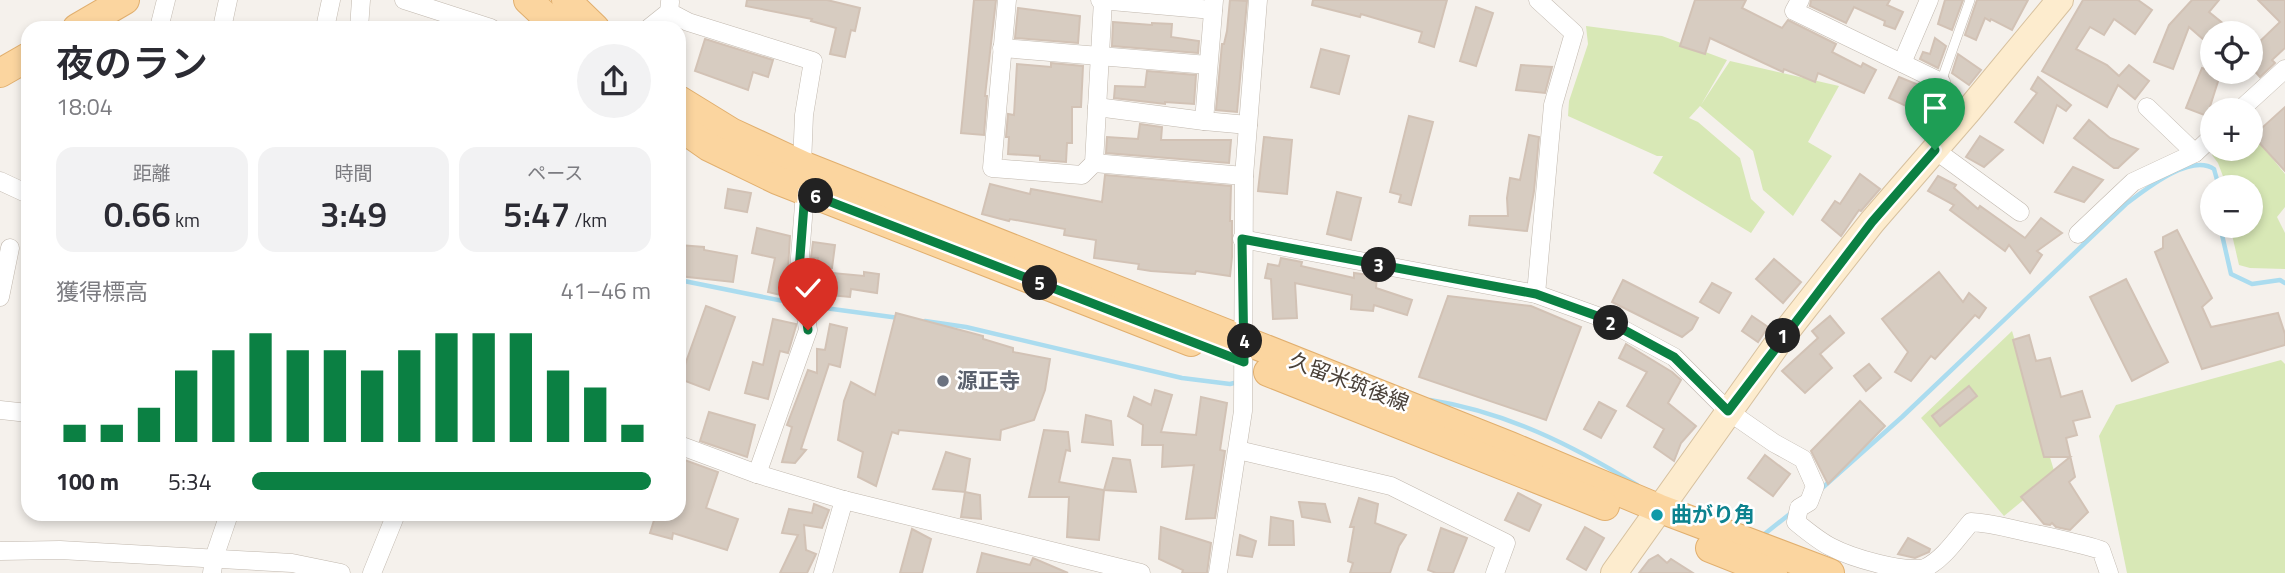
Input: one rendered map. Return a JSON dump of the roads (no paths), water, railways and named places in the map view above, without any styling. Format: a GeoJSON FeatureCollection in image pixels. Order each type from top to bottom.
{"type":"FeatureCollection","features":[{"type":"Feature","properties":{"kind":"main road"},"geometry":{"type":"LineString","coordinates":[[89,21],[125,0]]}},
{"type":"Feature","properties":{"kind":"main road"},"geometry":{"type":"LineString","coordinates":[[528,0],[550,21]]}},
{"type":"Feature","properties":{"kind":"main road"},"geometry":{"type":"LineString","coordinates":[[566,0],[588,21]]}},
{"type":"Feature","properties":{"kind":"main road"},"geometry":{"type":"LineString","coordinates":[[1614,573],[1728,411],[1872,222],[2060,0]]}},
{"type":"Feature","properties":{"kind":"main road"},"geometry":{"type":"LineString","coordinates":[[0,73],[21,61]]}},
{"type":"Feature","properties":{"kind":"main road","name":"久留米筑後線"},"geometry":{"type":"LineString","coordinates":[[686,104],[804,178]]}},
{"type":"Feature","properties":{"kind":"main road","name":"久留米筑後線"},"geometry":{"type":"LineString","coordinates":[[686,131],[709,147],[804,178],[1245,352],[1510,446],[1773,573]]}},
{"type":"Feature","properties":{"kind":"main road","name":"久留米筑後線"},"geometry":{"type":"LineString","coordinates":[[1653,516],[1830,573]]}},
{"type":"Feature","properties":{"kind":"street"},"geometry":{"type":"LineString","coordinates":[[161,21],[166,0]]}},
{"type":"Feature","properties":{"kind":"street"},"geometry":{"type":"LineString","coordinates":[[224,21],[228,0]]}},
{"type":"Feature","properties":{"kind":"street"},"geometry":{"type":"LineString","coordinates":[[327,21],[331,0]]}},
{"type":"Feature","properties":{"kind":"street"},"geometry":{"type":"LineString","coordinates":[[360,21],[361,0]]}},
{"type":"Feature","properties":{"kind":"street"},"geometry":{"type":"LineString","coordinates":[[404,0],[469,21]]}},
{"type":"Feature","properties":{"kind":"street"},"geometry":{"type":"LineString","coordinates":[[1007,0],[992,168],[1083,175],[1094,163],[1102,0],[1214,5],[1204,121]]}},
{"type":"Feature","properties":{"kind":"street"},"geometry":{"type":"LineString","coordinates":[[1218,573],[1243,411],[1244,176],[1258,0]]}},
{"type":"Feature","properties":{"kind":"street"},"geometry":{"type":"LineString","coordinates":[[1536,294],[1553,105],[1574,33],[1538,0]]}},
{"type":"Feature","properties":{"kind":"street"},"geometry":{"type":"LineString","coordinates":[[1800,0],[1794,11],[1941,82]]}},
{"type":"Feature","properties":{"kind":"street"},"geometry":{"type":"LineString","coordinates":[[1902,63],[1929,0]]}},
{"type":"Feature","properties":{"kind":"street"},"geometry":{"type":"LineString","coordinates":[[655,21],[669,6],[688,22],[813,61],[804,115],[799,270],[808,330],[757,474]]}},
{"type":"Feature","properties":{"kind":"street"},"geometry":{"type":"LineString","coordinates":[[1002,48],[1208,65]]}},
{"type":"Feature","properties":{"kind":"street"},"geometry":{"type":"LineString","coordinates":[[2253,98],[2285,69]]}},
{"type":"Feature","properties":{"kind":"street"},"geometry":{"type":"LineString","coordinates":[[1097,107],[1248,125]]}},
{"type":"Feature","properties":{"kind":"street"},"geometry":{"type":"LineString","coordinates":[[2147,107],[2194,153]]}},
{"type":"Feature","properties":{"kind":"street"},"geometry":{"type":"LineString","coordinates":[[2078,234],[2133,182],[2194,153],[2200,147]]}},
{"type":"Feature","properties":{"kind":"street"},"geometry":{"type":"LineString","coordinates":[[1935,150],[2020,212]]}},
{"type":"Feature","properties":{"kind":"street"},"geometry":{"type":"LineString","coordinates":[[1094,163],[1244,176]]}},
{"type":"Feature","properties":{"kind":"street"},"geometry":{"type":"LineString","coordinates":[[0,181],[21,191]]}},
{"type":"Feature","properties":{"kind":"street"},"geometry":{"type":"LineString","coordinates":[[1242,239],[1536,294],[1600,317],[1674,357],[1728,411],[1774,443],[1803,459],[1815,486],[1809,502],[1799,508],[1796,522],[1829,546],[1858,559],[1896,569],[1926,568],[1948,549],[1971,522],[1990,522],[2101,550],[2109,573]]}},
{"type":"Feature","properties":{"kind":"street"},"geometry":{"type":"LineString","coordinates":[[0,297],[10,248]]}},
{"type":"Feature","properties":{"kind":"street"},"geometry":{"type":"LineString","coordinates":[[0,410],[21,412]]}},
{"type":"Feature","properties":{"kind":"street"},"geometry":{"type":"LineString","coordinates":[[686,449],[757,474],[844,500],[1116,570],[1141,573]]}},
{"type":"Feature","properties":{"kind":"street"},"geometry":{"type":"LineString","coordinates":[[1238,450],[1391,486],[1506,543],[1495,573]]}},
{"type":"Feature","properties":{"kind":"street"},"geometry":{"type":"LineString","coordinates":[[823,573],[844,500]]}},
{"type":"Feature","properties":{"kind":"street"},"geometry":{"type":"LineString","coordinates":[[213,565],[227,521]]}},
{"type":"Feature","properties":{"kind":"street"},"geometry":{"type":"LineString","coordinates":[[372,573],[393,521]]}},
{"type":"Feature","properties":{"kind":"street"},"geometry":{"type":"LineString","coordinates":[[0,551],[60,550],[213,565],[292,563],[341,573]]}},
{"type":"Feature","properties":{"kind":"lane"},"geometry":{"type":"LineString","coordinates":[[1935,150],[1941,82],[1970,0]]}},
{"type":"Feature","properties":{"kind":"waterway"},"geometry":{"type":"LineString","coordinates":[[1820,490],[1902,417],[2126,204],[2144,190],[2181,169],[2204,165],[2214,169],[2216,175]]}},
{"type":"Feature","properties":{"kind":"waterway"},"geometry":{"type":"LineString","coordinates":[[2223,238],[2231,274],[2252,284],[2280,280],[2285,283]]}},
{"type":"Feature","properties":{"kind":"waterway"},"geometry":{"type":"LineString","coordinates":[[686,281],[798,304]]}},
{"type":"Feature","properties":{"kind":"waterway"},"geometry":{"type":"LineString","coordinates":[[810,306],[899,318]]}},
{"type":"Feature","properties":{"kind":"waterway"},"geometry":{"type":"LineString","coordinates":[[925,321],[966,327],[1182,378],[1230,384],[1238,382]]}},
{"type":"Feature","properties":{"kind":"waterway"},"geometry":{"type":"LineString","coordinates":[[1430,400],[1458,405],[1538,432],[1637,485]]}},
{"type":"Feature","properties":{"kind":"waterway"},"geometry":{"type":"LineString","coordinates":[[1762,536],[1791,513]]}},
{"type":"Feature","properties":{"kind":"place","name":"源正寺"},"geometry":{"type":"Point","coordinates":[943,381]}},
{"type":"Feature","properties":{"kind":"place","name":"曲がり角"},"geometry":{"type":"Point","coordinates":[1657,515]}}]}
